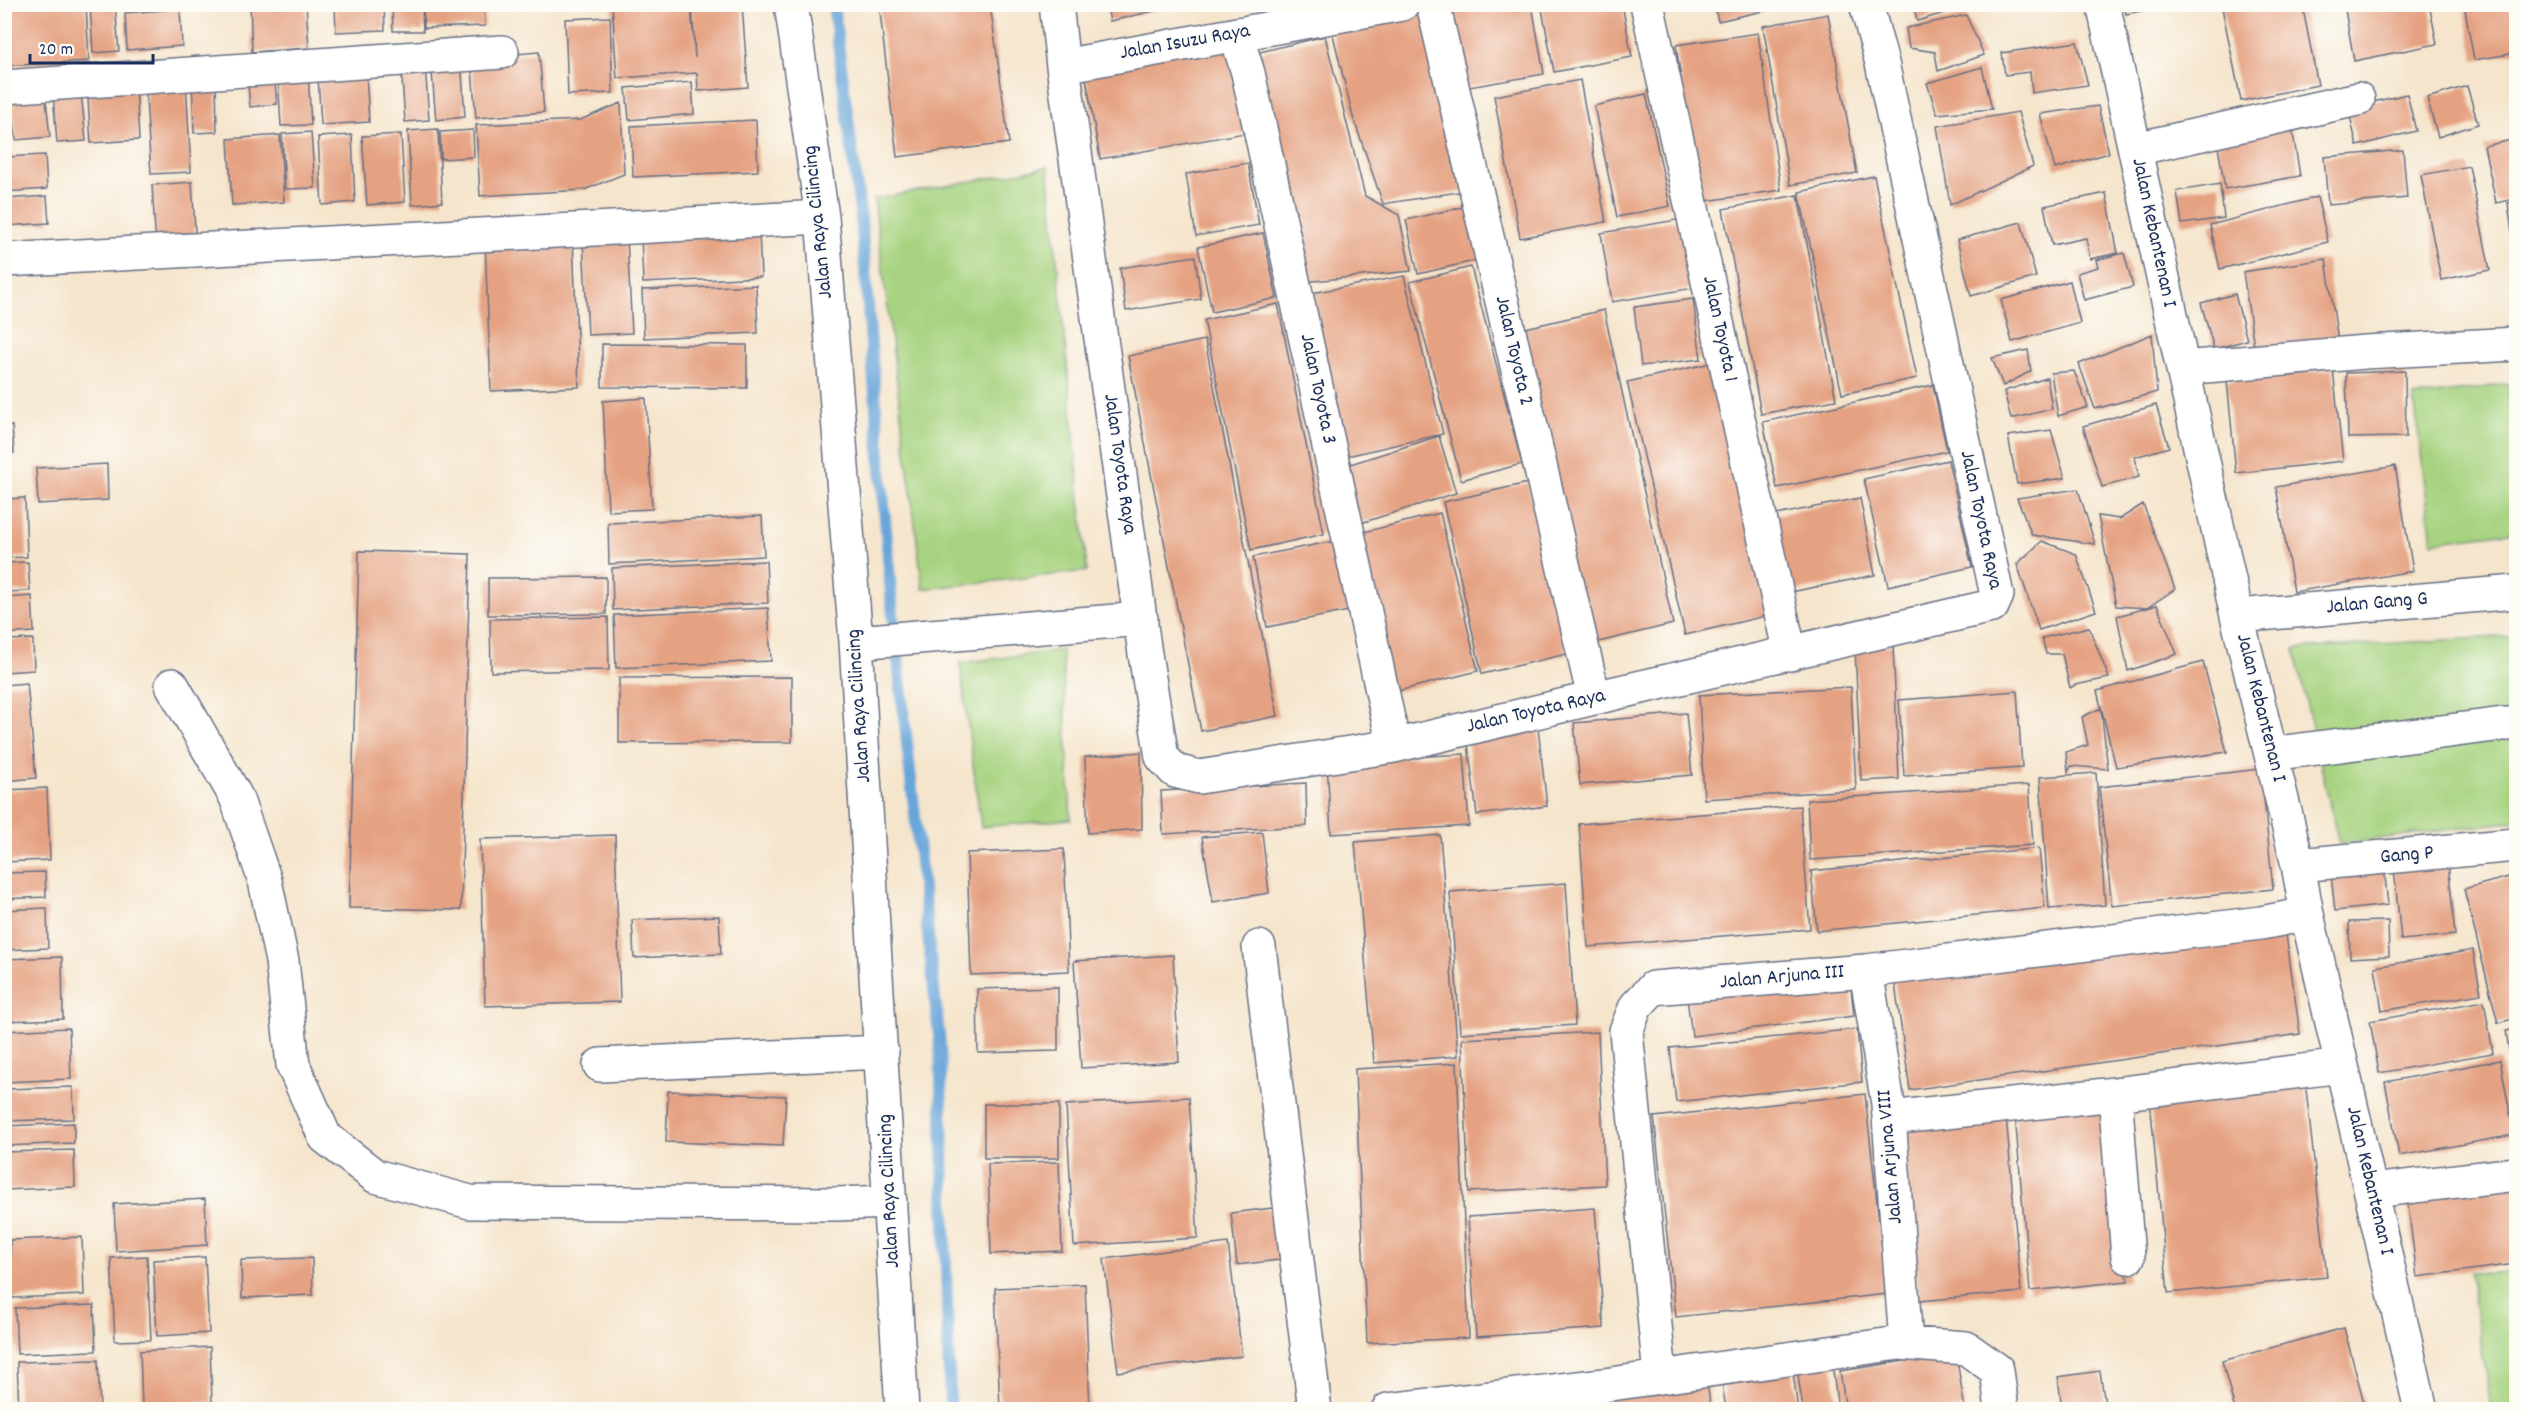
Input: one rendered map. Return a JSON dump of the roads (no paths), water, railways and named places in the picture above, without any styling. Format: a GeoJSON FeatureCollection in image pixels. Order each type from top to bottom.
{"type":"FeatureCollection","features":[{"type":"Feature","properties":{"kind":"street","name":"Jalan Raya Cilincing"},"geometry":{"type":"LineString","coordinates":[[791,4],[822,218],[870,641],[882,1053],[902,1410]]}},
{"type":"Feature","properties":{"kind":"street"},"geometry":{"type":"LineString","coordinates":[[1056,4],[1063,66]]}},
{"type":"Feature","properties":{"kind":"street","name":"Jalan Isuzu Raya"},"geometry":{"type":"LineString","coordinates":[[1063,66],[1402,4]]}},
{"type":"Feature","properties":{"kind":"street","name":"Jalan Toyota 2"},"geometry":{"type":"LineString","coordinates":[[1433,4],[1594,698]]}},
{"type":"Feature","properties":{"kind":"street","name":"Jalan Toyota 1"},"geometry":{"type":"LineString","coordinates":[[1647,4],[1790,654]]}},
{"type":"Feature","properties":{"kind":"street","name":"Jalan Toyota Raya"},"geometry":{"type":"LineString","coordinates":[[1063,66],[1162,757],[1175,771],[1198,777],[1394,746],[1594,698],[1989,609],[1997,598],[1882,63],[1866,4]]}},
{"type":"Feature","properties":{"kind":"street","name":"Jalan Kebantenan I"},"geometry":{"type":"LineString","coordinates":[[2103,4],[2237,616],[2298,865],[2307,914],[2421,1410]]}},
{"type":"Feature","properties":{"kind":"street","name":"Jalan Toyota 3"},"geometry":{"type":"LineString","coordinates":[[1236,34],[1248,73],[1394,746]]}},
{"type":"Feature","properties":{"kind":"street"},"geometry":{"type":"LineString","coordinates":[[4,87],[502,52]]}},
{"type":"Feature","properties":{"kind":"street"},"geometry":{"type":"LineString","coordinates":[[2135,149],[2358,99]]}},
{"type":"Feature","properties":{"kind":"street"},"geometry":{"type":"LineString","coordinates":[[4,260],[822,218]]}},
{"type":"Feature","properties":{"kind":"street"},"geometry":{"type":"LineString","coordinates":[[2183,368],[2366,352],[2517,344]]}},
{"type":"Feature","properties":{"kind":"street","name":"Jalan Gang G"},"geometry":{"type":"LineString","coordinates":[[2237,616],[2517,592]]}},
{"type":"Feature","properties":{"kind":"street"},"geometry":{"type":"LineString","coordinates":[[870,641],[1141,620]]}},
{"type":"Feature","properties":{"kind":"street"},"geometry":{"type":"LineString","coordinates":[[172,685],[236,797],[265,881],[282,961],[293,1065],[325,1137],[375,1176],[470,1202],[836,1204],[890,1202]]}},
{"type":"Feature","properties":{"kind":"street"},"geometry":{"type":"LineString","coordinates":[[2271,754],[2517,724]]}},
{"type":"Feature","properties":{"kind":"street","name":"Gang P"},"geometry":{"type":"LineString","coordinates":[[2298,865],[2517,845]]}},
{"type":"Feature","properties":{"kind":"street","name":"Jalan Arjuna III"},"geometry":{"type":"LineString","coordinates":[[1660,1377],[1626,1031],[1636,1006],[1653,988],[1866,971],[2250,924],[2307,914]]}},
{"type":"Feature","properties":{"kind":"street"},"geometry":{"type":"LineString","coordinates":[[1259,947],[1315,1410]]}},
{"type":"Feature","properties":{"kind":"street","name":"Jalan Arjuna VIII"},"geometry":{"type":"LineString","coordinates":[[1866,971],[1889,1118],[1906,1343]]}},
{"type":"Feature","properties":{"kind":"street"},"geometry":{"type":"LineString","coordinates":[[600,1065],[882,1053]]}},
{"type":"Feature","properties":{"kind":"street"},"geometry":{"type":"LineString","coordinates":[[1889,1118],[2115,1094],[2342,1066]]}},
{"type":"Feature","properties":{"kind":"street"},"geometry":{"type":"LineString","coordinates":[[2115,1094],[2128,1257]]}},
{"type":"Feature","properties":{"kind":"street"},"geometry":{"type":"LineString","coordinates":[[2372,1191],[2517,1174]]}},
{"type":"Feature","properties":{"kind":"street"},"geometry":{"type":"LineString","coordinates":[[1388,1410],[1660,1377],[1906,1343],[1966,1348],[1998,1370],[2002,1410]]}},
{"type":"Feature","properties":{"kind":"waterway"},"geometry":{"type":"LineString","coordinates":[[833,4],[861,219],[892,606],[940,1044],[950,1410]]}}]}
